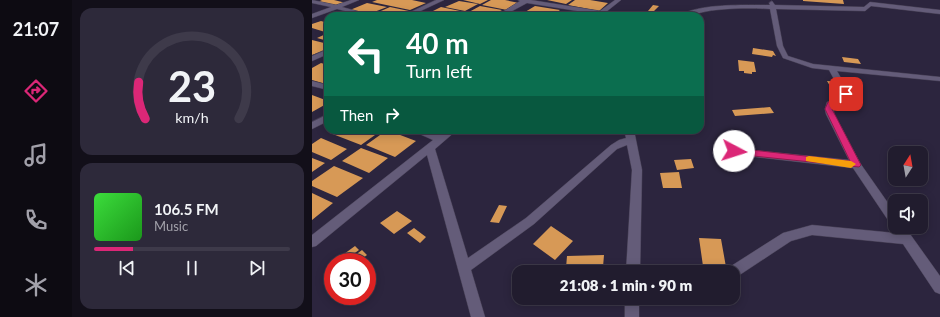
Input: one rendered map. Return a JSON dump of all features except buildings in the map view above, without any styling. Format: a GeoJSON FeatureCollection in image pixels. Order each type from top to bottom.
{"type":"FeatureCollection","features":[{"type":"Feature","properties":{"kind":"street"},"geometry":{"type":"LineString","coordinates":[[312,16],[356,0]]}},
{"type":"Feature","properties":{"kind":"street"},"geometry":{"type":"LineString","coordinates":[[414,12],[441,0]]}},
{"type":"Feature","properties":{"kind":"street"},"geometry":{"type":"LineString","coordinates":[[505,12],[524,0],[588,12]]}},
{"type":"Feature","properties":{"kind":"street"},"geometry":{"type":"LineString","coordinates":[[602,12],[618,0]]}},
{"type":"Feature","properties":{"kind":"street"},"geometry":{"type":"LineString","coordinates":[[312,1],[356,12]]}},
{"type":"Feature","properties":{"kind":"street"},"geometry":{"type":"LineString","coordinates":[[689,12],[696,8],[747,2],[848,9],[865,9],[870,2],[940,12]]}},
{"type":"Feature","properties":{"kind":"street"},"geometry":{"type":"LineString","coordinates":[[772,3],[780,46],[785,57],[812,66],[940,79]]}},
{"type":"Feature","properties":{"kind":"street"},"geometry":{"type":"LineString","coordinates":[[312,59],[324,53]]}},
{"type":"Feature","properties":{"kind":"street"},"geometry":{"type":"LineString","coordinates":[[832,68],[846,94],[846,100],[830,104],[829,109],[856,165],[888,212]]}},
{"type":"Feature","properties":{"kind":"street"},"geometry":{"type":"LineString","coordinates":[[312,82],[324,86]]}},
{"type":"Feature","properties":{"kind":"street"},"geometry":{"type":"LineString","coordinates":[[312,126],[324,119]]}},
{"type":"Feature","properties":{"kind":"street"},"geometry":{"type":"LineString","coordinates":[[428,134],[440,139]]}},
{"type":"Feature","properties":{"kind":"street"},"geometry":{"type":"LineString","coordinates":[[312,242],[447,134]]}},
{"type":"Feature","properties":{"kind":"street"},"geometry":{"type":"LineString","coordinates":[[464,268],[530,221],[614,147],[630,135],[637,170],[633,265]]}},
{"type":"Feature","properties":{"kind":"street"},"geometry":{"type":"LineString","coordinates":[[430,148],[478,317]]}},
{"type":"Feature","properties":{"kind":"street"},"geometry":{"type":"LineString","coordinates":[[720,150],[775,154],[856,165]]}},
{"type":"Feature","properties":{"kind":"street"},"geometry":{"type":"LineString","coordinates":[[740,267],[787,237],[812,230],[907,239]]}},
{"type":"Feature","properties":{"kind":"street"},"geometry":{"type":"LineString","coordinates":[[903,234],[939,284]]}},
{"type":"Feature","properties":{"kind":"street"},"geometry":{"type":"LineString","coordinates":[[632,305],[632,317]]}},
{"type":"Feature","properties":{"kind":"slow traffic"},"geometry":{"type":"LineString","coordinates":[[809,159],[851,164]]}},
{"type":"Feature","properties":{"kind":"route"},"geometry":{"type":"LineString","coordinates":[[734,151],[775,154],[856,165],[830,114],[829,109],[830,104],[846,100],[846,94]]}}]}
